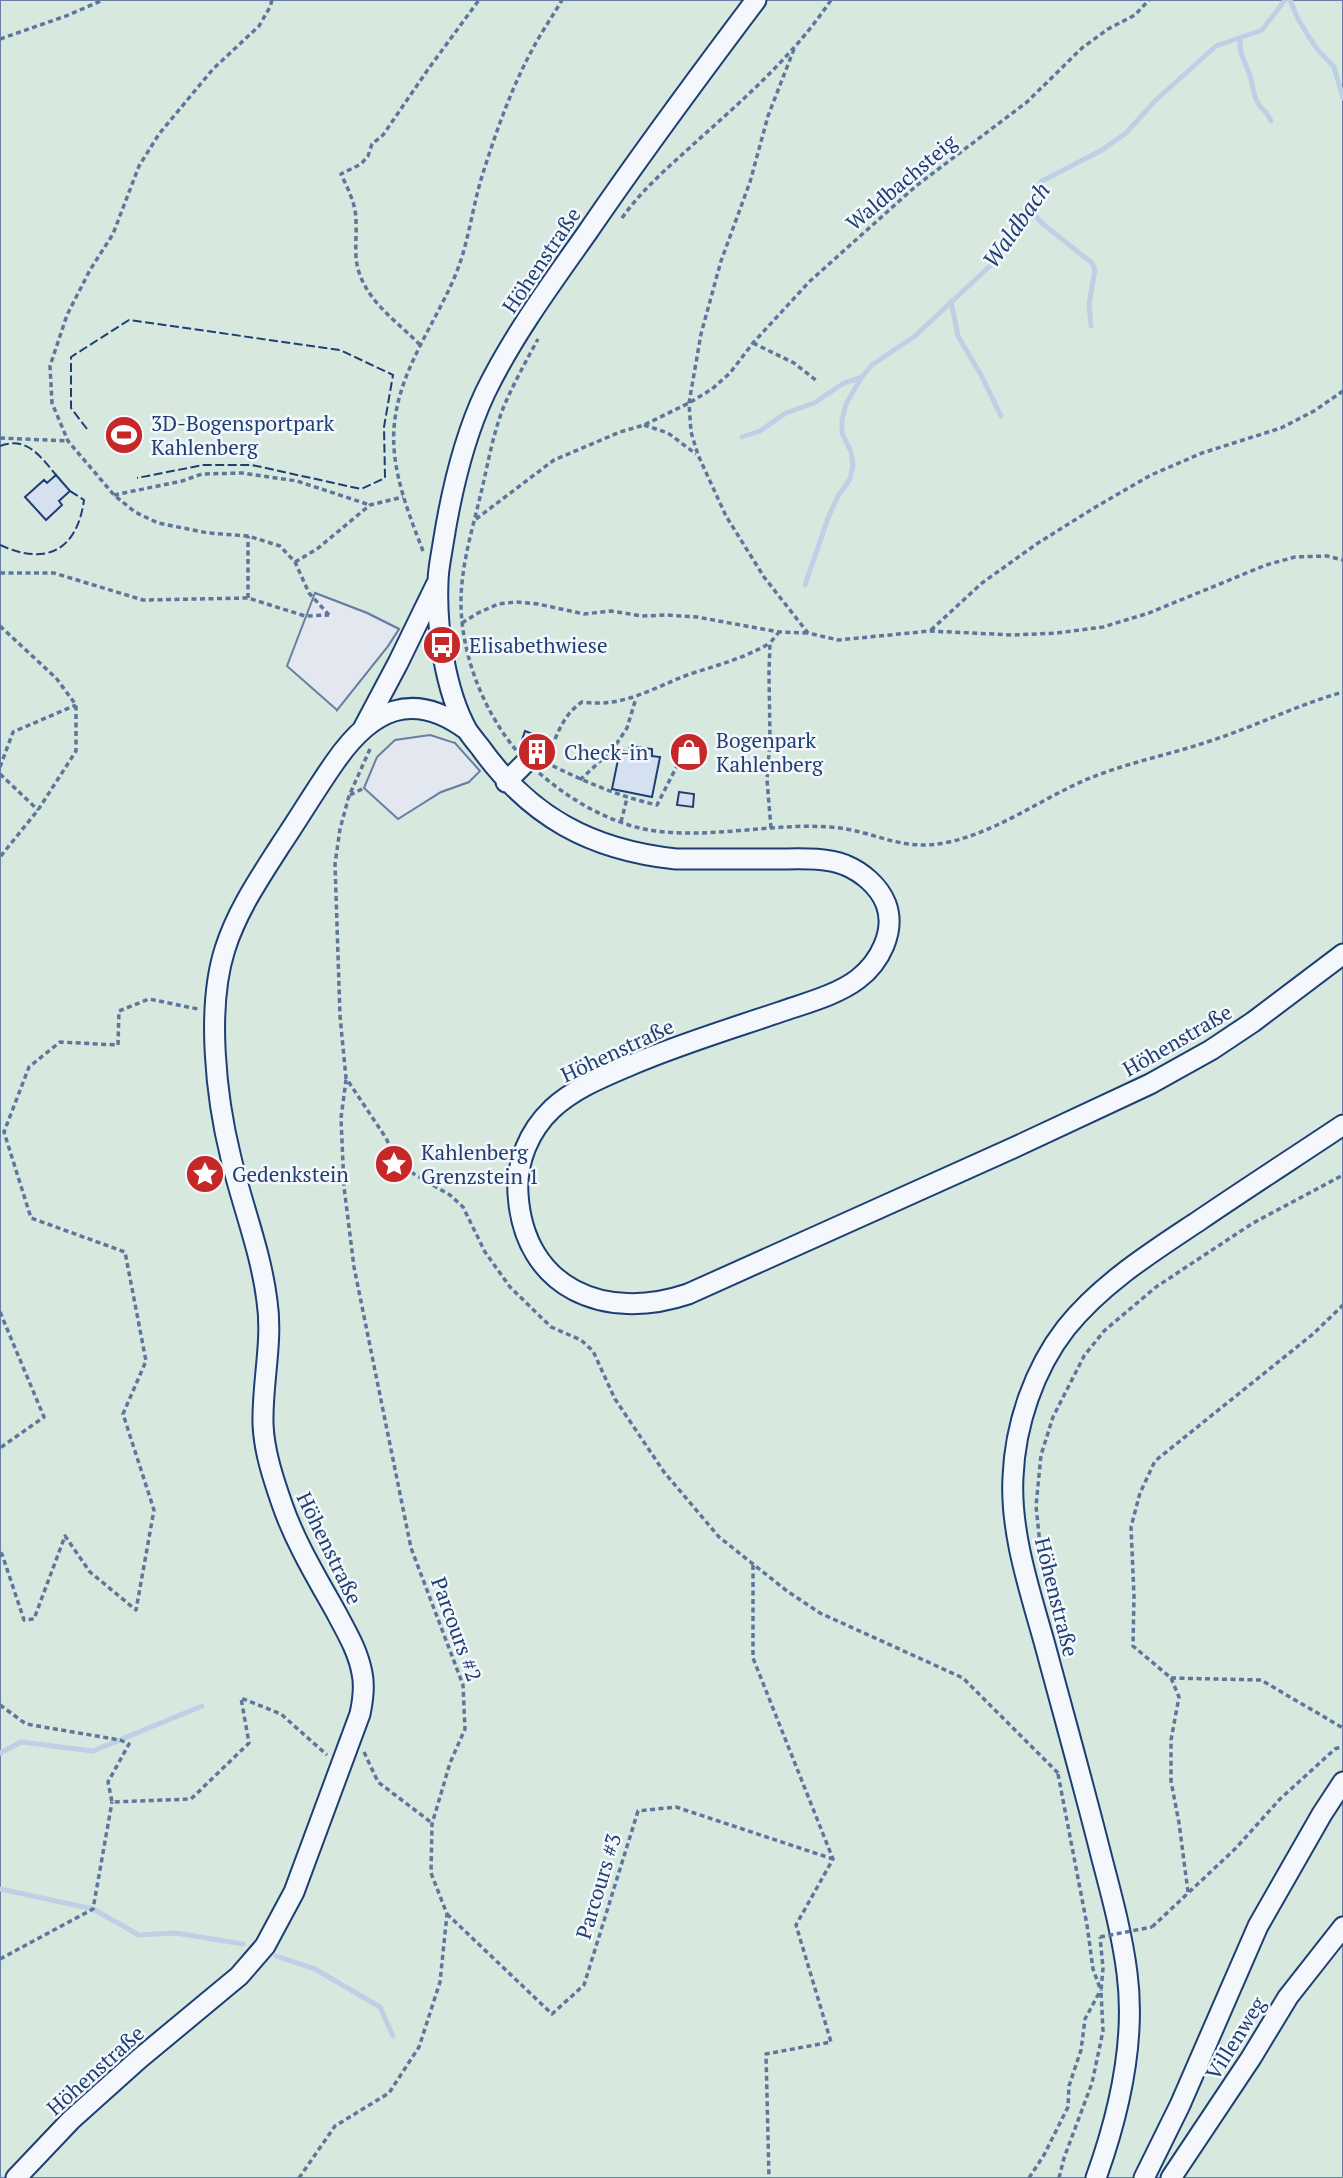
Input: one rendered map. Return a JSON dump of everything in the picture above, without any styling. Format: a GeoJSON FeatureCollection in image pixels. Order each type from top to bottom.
{"type":"FeatureCollection","features":[{"type":"Feature","properties":{"kind":"street","name":"Höhenstraße"},"geometry":{"type":"LineString","coordinates":[[467,730],[446,669],[438,581],[461,457],[485,394],[557,275],[756,0]]}},
{"type":"Feature","properties":{"kind":"street","name":"Höhenstraße"},"geometry":{"type":"LineString","coordinates":[[368,737],[398,663],[438,581]]}},
{"type":"Feature","properties":{"kind":"street","name":"Höhenstraße"},"geometry":{"type":"LineString","coordinates":[[16,2178],[71,2120],[139,2059],[233,1982],[271,1937],[290,1901],[341,1767],[363,1700],[364,1686],[354,1645],[291,1527],[269,1464],[263,1425],[269,1314],[262,1274],[230,1156],[218,1081],[215,1012],[218,977],[224,951],[247,896],[344,748],[368,737],[384,715],[408,708],[428,710],[454,720],[467,730],[506,782],[530,802],[565,827],[603,844],[637,854],[676,859],[797,859],[833,862],[846,865],[868,879],[887,905],[889,918],[884,946],[878,959],[857,979],[826,995],[680,1044],[582,1087],[564,1098],[536,1129],[525,1147],[518,1184],[523,1227],[531,1246],[544,1265],[560,1281],[578,1292],[614,1304],[651,1303],[688,1294],[1150,1084],[1211,1050],[1253,1022],[1343,954]]}},
{"type":"Feature","properties":{"kind":"street"},"geometry":{"type":"LineString","coordinates":[[506,782],[526,762]]}},
{"type":"Feature","properties":{"kind":"street","name":"Höhenstraße"},"geometry":{"type":"LineString","coordinates":[[1096,2178],[1112,2129],[1128,2044],[1128,1976],[1122,1938],[1016,1531],[1013,1476],[1022,1417],[1054,1346],[1098,1295],[1145,1257],[1343,1125]]}},
{"type":"Feature","properties":{"kind":"street"},"geometry":{"type":"LineString","coordinates":[[1144,2178],[1181,2105],[1258,1926],[1343,1782]]}},
{"type":"Feature","properties":{"kind":"street","name":"Villenweg"},"geometry":{"type":"LineString","coordinates":[[1171,2178],[1251,2058],[1287,1997],[1343,1927]]}},
{"type":"Feature","properties":{"kind":"path"},"geometry":{"type":"LineString","coordinates":[[0,39],[103,0]]}},
{"type":"Feature","properties":{"kind":"path"},"geometry":{"type":"LineString","coordinates":[[0,572],[54,573],[143,600],[248,598],[305,616],[329,615],[309,593],[295,562],[280,546],[248,536],[208,533],[158,523],[135,512],[114,495],[68,441],[52,403],[50,366],[67,316],[90,270],[113,234],[139,166],[159,134],[213,69],[259,26],[272,0]]}},
{"type":"Feature","properties":{"kind":"path"},"geometry":{"type":"LineString","coordinates":[[420,345],[375,302],[359,275],[353,201],[341,174],[361,164],[368,156],[372,144],[383,135],[479,0]]}},
{"type":"Feature","properties":{"kind":"path"},"geometry":{"type":"LineString","coordinates":[[423,552],[403,497],[397,469],[394,428],[402,388],[456,273],[482,176],[503,114],[532,50],[562,0]]}},
{"type":"Feature","properties":{"kind":"path"},"geometry":{"type":"LineString","coordinates":[[615,227],[636,198],[795,47],[831,0]]}},
{"type":"Feature","properties":{"kind":"path","name":"Waldbachsteig"},"geometry":{"type":"LineString","coordinates":[[475,520],[554,460],[620,432],[644,425],[689,404],[712,389],[730,373],[753,343],[809,282],[916,186],[1027,102],[1082,48],[1108,29],[1135,15],[1149,0]]}},
{"type":"Feature","properties":{"kind":"path"},"geometry":{"type":"LineString","coordinates":[[795,47],[768,117],[750,181],[721,261],[701,334],[689,404],[691,432],[698,456],[726,516],[764,577],[808,633]]}},
{"type":"Feature","properties":{"kind":"path"},"geometry":{"type":"LineString","coordinates":[[543,331],[524,363],[503,408],[465,566],[461,597],[462,623],[470,657],[488,709],[499,727],[526,762],[568,796],[588,808],[621,822],[664,832],[829,827],[857,831],[889,842],[913,846],[946,843],[980,834],[1082,782],[1123,765],[1206,743],[1312,701],[1343,692]]}},
{"type":"Feature","properties":{"kind":"path"},"geometry":{"type":"LineString","coordinates":[[753,343],[794,362],[817,381]]}},
{"type":"Feature","properties":{"kind":"path"},"geometry":{"type":"LineString","coordinates":[[930,631],[982,583],[1094,508],[1151,475],[1202,453],[1281,428],[1314,411],[1343,391]]}},
{"type":"Feature","properties":{"kind":"path"},"geometry":{"type":"LineString","coordinates":[[644,425],[668,433],[698,456]]}},
{"type":"Feature","properties":{"kind":"path"},"geometry":{"type":"LineString","coordinates":[[0,439],[68,441]]}},
{"type":"Feature","properties":{"kind":"path"},"geometry":{"type":"LineString","coordinates":[[114,495],[182,481],[202,474],[242,473],[296,481],[370,506]]}},
{"type":"Feature","properties":{"kind":"path"},"geometry":{"type":"LineString","coordinates":[[295,562],[317,549],[370,506],[403,497]]}},
{"type":"Feature","properties":{"kind":"path"},"geometry":{"type":"LineString","coordinates":[[248,536],[248,598]]}},
{"type":"Feature","properties":{"kind":"path"},"geometry":{"type":"LineString","coordinates":[[462,623],[478,612],[498,604],[516,602],[584,614],[611,611],[642,616],[697,617],[838,640],[930,631],[1013,635],[1057,633],[1103,627],[1149,613],[1266,565],[1296,557],[1327,556],[1343,560]]}},
{"type":"Feature","properties":{"kind":"path"},"geometry":{"type":"LineString","coordinates":[[0,626],[55,678],[76,705],[76,751],[38,810],[0,857]]}},
{"type":"Feature","properties":{"kind":"path"},"geometry":{"type":"LineString","coordinates":[[546,763],[556,734],[570,710],[582,702],[599,704],[636,698],[686,676],[751,654],[770,643],[779,632]]}},
{"type":"Feature","properties":{"kind":"path"},"geometry":{"type":"LineString","coordinates":[[770,643],[767,780],[771,828]]}},
{"type":"Feature","properties":{"kind":"path"},"geometry":{"type":"LineString","coordinates":[[580,780],[613,749],[626,728],[636,698]]}},
{"type":"Feature","properties":{"kind":"path"},"geometry":{"type":"LineString","coordinates":[[0,767],[13,733],[76,705]]}},
{"type":"Feature","properties":{"kind":"path","name":"Parcours #2"},"geometry":{"type":"LineString","coordinates":[[299,2178],[335,2126],[389,2093],[419,2047],[440,1982],[447,1914],[431,1874],[432,1824],[450,1763],[465,1729],[463,1685],[411,1548],[354,1267],[344,1187],[341,1118],[346,1077],[340,1016],[335,864],[340,828],[368,737]]}},
{"type":"Feature","properties":{"kind":"path"},"geometry":{"type":"LineString","coordinates":[[526,762],[532,755],[580,780],[627,798],[657,805],[680,760]]}},
{"type":"Feature","properties":{"kind":"path"},"geometry":{"type":"LineString","coordinates":[[0,774],[38,810]]}},
{"type":"Feature","properties":{"kind":"path"},"geometry":{"type":"LineString","coordinates":[[349,796],[364,788]]}},
{"type":"Feature","properties":{"kind":"path"},"geometry":{"type":"LineString","coordinates":[[621,822],[627,798]]}},
{"type":"Feature","properties":{"kind":"path"},"geometry":{"type":"LineString","coordinates":[[0,1553],[24,1620],[34,1619],[65,1536],[90,1572],[136,1610],[154,1510],[123,1414],[146,1361],[125,1252],[31,1218],[4,1132],[29,1067],[60,1042],[118,1045],[119,1011],[149,999],[215,1012]]}},
{"type":"Feature","properties":{"kind":"path"},"geometry":{"type":"LineString","coordinates":[[346,1077],[403,1165],[463,1206],[485,1252],[510,1287],[551,1327],[580,1340],[593,1351],[615,1399],[664,1472],[719,1537],[787,1591],[820,1612],[963,1678],[1058,1773],[1093,1969],[1101,1991],[1085,2019],[1081,2050],[1069,2086],[1068,2107],[1029,2178]]}},
{"type":"Feature","properties":{"kind":"path"},"geometry":{"type":"LineString","coordinates":[[1041,1555],[1036,1506],[1041,1455],[1053,1417],[1084,1356],[1104,1331],[1156,1287],[1242,1230],[1343,1175]]}},
{"type":"Feature","properties":{"kind":"path"},"geometry":{"type":"LineString","coordinates":[[1188,1892],[1171,1781],[1171,1740],[1179,1697],[1171,1678],[1133,1646],[1134,1596],[1130,1527],[1155,1461],[1313,1334],[1343,1305]]}},
{"type":"Feature","properties":{"kind":"path"},"geometry":{"type":"LineString","coordinates":[[0,1312],[44,1417],[0,1448]]}},
{"type":"Feature","properties":{"kind":"path"},"geometry":{"type":"LineString","coordinates":[[753,1564],[753,1658],[833,1859],[796,1924],[831,2042],[766,2054],[769,2178]]}},
{"type":"Feature","properties":{"kind":"path"},"geometry":{"type":"LineString","coordinates":[[1171,1678],[1261,1680],[1343,1728]]}},
{"type":"Feature","properties":{"kind":"path"},"geometry":{"type":"LineString","coordinates":[[112,1802],[191,1799],[249,1743],[241,1698],[281,1714],[341,1767]]}},
{"type":"Feature","properties":{"kind":"path"},"geometry":{"type":"LineString","coordinates":[[0,1705],[26,1724],[130,1744],[108,1782],[112,1802],[93,1909],[0,1959]]}},
{"type":"Feature","properties":{"kind":"path"},"geometry":{"type":"LineString","coordinates":[[354,1731],[378,1782],[432,1824]]}},
{"type":"Feature","properties":{"kind":"path"},"geometry":{"type":"LineString","coordinates":[[1059,2178],[1092,2083],[1103,2031],[1100,1937],[1152,1927],[1236,1849],[1280,1799],[1335,1749],[1343,1746]]}},
{"type":"Feature","properties":{"kind":"path","name":"Parcours #3"},"geometry":{"type":"LineString","coordinates":[[447,1914],[552,2014],[584,1985],[638,1811],[676,1807],[833,1859]]}},
{"type":"Feature","properties":{"kind":"shaded area"},"geometry":{"type":"Polygon","coordinates":[[[0,0],[1343,0],[1343,2178],[0,2178],[0,0]],[[315,593],[337,710],[399,629],[367,613],[315,593]],[[455,743],[398,818],[441,792],[469,782],[465,756],[455,743]]]}},
{"type":"Feature","properties":{"kind":"shaded area"},"geometry":{"type":"Polygon","coordinates":[[[315,593],[367,613],[399,629],[337,710],[287,666],[315,593]]]}},
{"type":"Feature","properties":{"kind":"shaded area"},"geometry":{"type":"Polygon","coordinates":[[[430,735],[455,743],[480,771],[469,782],[441,792],[398,819],[364,788],[377,757],[395,740],[430,735]]]}},
{"type":"Feature","properties":{"kind":"building"},"geometry":{"type":"Polygon","coordinates":[[[56,475],[70,491],[59,501],[62,505],[46,520],[25,497],[44,480],[47,483],[56,475]]]}},
{"type":"Feature","properties":{"kind":"building"},"geometry":{"type":"Polygon","coordinates":[[[525,731],[538,736],[534,748],[521,743],[525,731]]]}},
{"type":"Feature","properties":{"kind":"building","name":"Bogenpark Kahlenberg"},"geometry":{"type":"Polygon","coordinates":[[[677,740],[704,749],[701,761],[673,755],[677,740]]]}},
{"type":"Feature","properties":{"kind":"building"},"geometry":{"type":"Polygon","coordinates":[[[630,746],[652,749],[652,756],[660,757],[652,797],[612,789],[620,750],[628,752],[630,746]]]}},
{"type":"Feature","properties":{"kind":"building"},"geometry":{"type":"Polygon","coordinates":[[[679,792],[694,794],[693,807],[677,805],[679,792]]]}},
{"type":"Feature","properties":{"kind":"waterway","name":"Waldbach"},"geometry":{"type":"LineString","coordinates":[[805,585],[828,518],[850,479],[853,465],[851,452],[842,433],[842,420],[846,404],[861,378],[872,365],[915,336],[992,264],[1042,181],[1102,150],[1126,133],[1156,100],[1216,46],[1262,30],[1285,0]]}},
{"type":"Feature","properties":{"kind":"waterway"},"geometry":{"type":"LineString","coordinates":[[1290,0],[1309,37],[1334,67],[1343,98]]}},
{"type":"Feature","properties":{"kind":"waterway"},"geometry":{"type":"LineString","coordinates":[[1241,38],[1241,52],[1255,97],[1271,121]]}},
{"type":"Feature","properties":{"kind":"waterway"},"geometry":{"type":"LineString","coordinates":[[1026,206],[1043,224],[1092,263],[1095,270],[1089,304],[1091,326]]}},
{"type":"Feature","properties":{"kind":"waterway"},"geometry":{"type":"LineString","coordinates":[[951,301],[958,336],[1001,416]]}},
{"type":"Feature","properties":{"kind":"waterway"},"geometry":{"type":"LineString","coordinates":[[742,437],[760,431],[786,413],[814,403],[844,383],[860,378]]}},
{"type":"Feature","properties":{"kind":"waterway"},"geometry":{"type":"LineString","coordinates":[[0,1753],[21,1742],[93,1751],[202,1706]]}},
{"type":"Feature","properties":{"kind":"waterway"},"geometry":{"type":"LineString","coordinates":[[0,1889],[93,1909],[139,1935],[176,1933],[243,1944]]}},
{"type":"Feature","properties":{"kind":"waterway"},"geometry":{"type":"LineString","coordinates":[[276,1956],[315,1969],[380,2007],[393,2036]]}},
{"type":"Feature","properties":{"kind":"fence"},"geometry":{"type":"LineString","coordinates":[[87,429],[71,408],[71,357],[129,320],[340,350],[393,375],[384,427],[385,478],[361,489],[252,465],[203,465],[137,478]]}},
{"type":"Feature","properties":{"kind":"fence"},"geometry":{"type":"LineString","coordinates":[[0,446],[25,446],[38,455],[56,475]]}},
{"type":"Feature","properties":{"kind":"fence"},"geometry":{"type":"LineString","coordinates":[[0,545],[32,554],[57,550],[74,532],[84,500],[70,491]]}},
{"type":"Feature","properties":{"kind":"place","name":"3D-Bogensportpark Kahlenberg"},"geometry":{"type":"Point","coordinates":[124,435]}},
{"type":"Feature","properties":{"kind":"place","name":"Elisabethwiese"},"geometry":{"type":"Point","coordinates":[442,645]}},
{"type":"Feature","properties":{"kind":"place","name":"Check-in"},"geometry":{"type":"Point","coordinates":[537,752]}},
{"type":"Feature","properties":{"kind":"place","name":"Bogenpark Kahlenberg"},"geometry":{"type":"Point","coordinates":[689,752]}},
{"type":"Feature","properties":{"kind":"place","name":"Kahlenberg Grenzstein 1"},"geometry":{"type":"Point","coordinates":[394,1164]}},
{"type":"Feature","properties":{"kind":"place","name":"Gedenkstein"},"geometry":{"type":"Point","coordinates":[205,1174]}}]}
